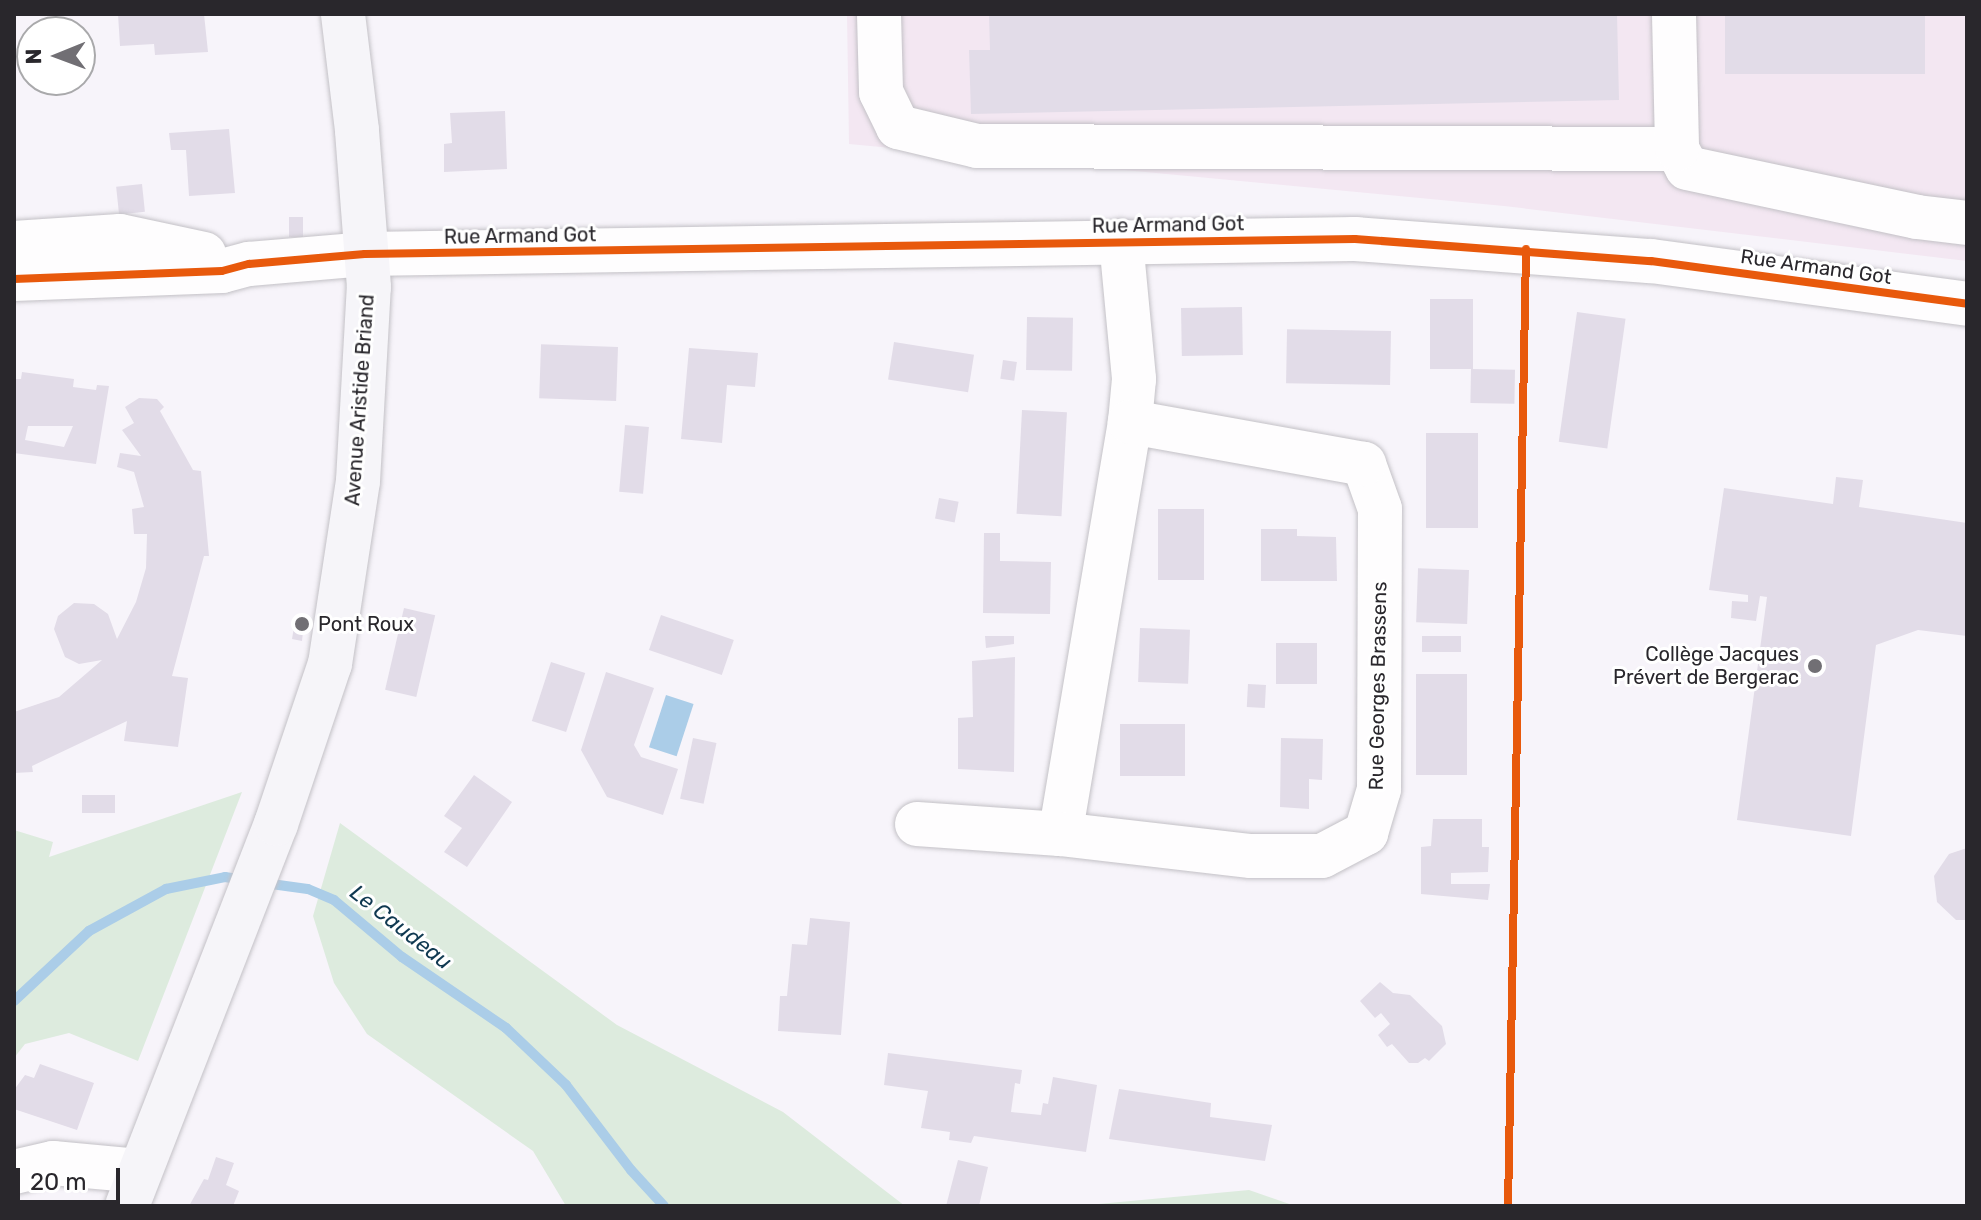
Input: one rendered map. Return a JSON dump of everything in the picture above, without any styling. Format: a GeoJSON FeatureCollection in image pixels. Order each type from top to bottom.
{"type":"FeatureCollection","features":[{"type":"Feature","properties":{"kind":"main road","name":"Avenue Aristide Briand"},"geometry":{"type":"LineString","coordinates":[[133,1189],[222,968],[276,824],[330,664],[358,481],[369,287],[357,130],[343,14]]}},
{"type":"Feature","properties":{"kind":"street"},"geometry":{"type":"LineString","coordinates":[[879,14],[881,92],[898,127],[977,146],[1677,149]]}},
{"type":"Feature","properties":{"kind":"street"},"geometry":{"type":"LineString","coordinates":[[1674,14],[1677,149],[1687,168],[1917,217],[1967,223]]}},
{"type":"Feature","properties":{"kind":"street"},"geometry":{"type":"LineString","coordinates":[[14,243],[120,236],[249,264]]}},
{"type":"Feature","properties":{"kind":"street","name":"Rue Armand Got"},"geometry":{"type":"LineString","coordinates":[[249,264],[365,254],[1355,239],[1526,249],[1651,261],[1967,304]]}},
{"type":"Feature","properties":{"kind":"street"},"geometry":{"type":"LineString","coordinates":[[1060,834],[1130,422],[1134,379],[1121,241]]}},
{"type":"Feature","properties":{"kind":"street"},"geometry":{"type":"LineString","coordinates":[[14,279],[222,271],[249,264]]}},
{"type":"Feature","properties":{"kind":"street","name":"Rue Georges Brassens"},"geometry":{"type":"LineString","coordinates":[[917,824],[1060,834],[1251,856],[1322,856],[1366,833],[1379,789],[1380,509],[1364,464],[1130,422]]}},
{"type":"Feature","properties":{"kind":"street"},"geometry":{"type":"LineString","coordinates":[[14,1172],[53,1163],[133,1189]]}},
{"type":"Feature","properties":{"kind":"shaded area"},"geometry":{"type":"Polygon","coordinates":[[[847,14],[1967,14],[1967,261],[1504,206],[849,144],[847,14]]]}},
{"type":"Feature","properties":{"kind":"green space"},"geometry":{"type":"Polygon","coordinates":[[[242,792],[138,1061],[69,1033],[25,1044],[14,1058],[14,830],[53,842],[49,857],[242,792]]]}},
{"type":"Feature","properties":{"kind":"green space"},"geometry":{"type":"Polygon","coordinates":[[[340,823],[617,1025],[783,1112],[905,1206],[566,1206],[533,1151],[367,1034],[334,983],[313,916],[340,823]]]}},
{"type":"Feature","properties":{"kind":"green space"},"geometry":{"type":"Polygon","coordinates":[[[1249,1190],[1295,1206],[1077,1206],[1249,1190]]]}},
{"type":"Feature","properties":{"kind":"water"},"geometry":{"type":"Polygon","coordinates":[[[666,695],[694,704],[677,756],[649,747],[666,695]]]}},
{"type":"Feature","properties":{"kind":"building"},"geometry":{"type":"Polygon","coordinates":[[[118,14],[204,14],[208,52],[155,55],[154,44],[120,46],[118,14]]]}},
{"type":"Feature","properties":{"kind":"building"},"geometry":{"type":"Polygon","coordinates":[[[989,14],[1617,14],[1619,100],[971,114],[969,50],[990,50],[989,14]]]}},
{"type":"Feature","properties":{"kind":"building"},"geometry":{"type":"Polygon","coordinates":[[[1725,14],[1925,14],[1925,74],[1725,74],[1725,14]]]}},
{"type":"Feature","properties":{"kind":"building"},"geometry":{"type":"Polygon","coordinates":[[[505,111],[507,169],[444,172],[444,144],[452,143],[450,113],[505,111]]]}},
{"type":"Feature","properties":{"kind":"building"},"geometry":{"type":"Polygon","coordinates":[[[229,129],[235,193],[189,196],[186,150],[171,150],[169,133],[229,129]]]}},
{"type":"Feature","properties":{"kind":"building"},"geometry":{"type":"Polygon","coordinates":[[[142,184],[145,212],[119,215],[116,187],[142,184]]]}},
{"type":"Feature","properties":{"kind":"building"},"geometry":{"type":"Polygon","coordinates":[[[289,217],[303,217],[303,237],[289,237],[289,217]]]}},
{"type":"Feature","properties":{"kind":"building"},"geometry":{"type":"Polygon","coordinates":[[[1430,299],[1473,299],[1473,369],[1430,369],[1430,299]]]}},
{"type":"Feature","properties":{"kind":"building"},"geometry":{"type":"Polygon","coordinates":[[[1242,307],[1243,355],[1182,356],[1181,308],[1242,307]]]}},
{"type":"Feature","properties":{"kind":"building"},"geometry":{"type":"Polygon","coordinates":[[[1577,312],[1626,319],[1607,449],[1559,442],[1577,312]]]}},
{"type":"Feature","properties":{"kind":"building"},"geometry":{"type":"Polygon","coordinates":[[[1027,317],[1073,318],[1072,371],[1026,370],[1027,317]]]}},
{"type":"Feature","properties":{"kind":"building"},"geometry":{"type":"Polygon","coordinates":[[[1287,329],[1391,331],[1390,385],[1286,383],[1287,329]]]}},
{"type":"Feature","properties":{"kind":"building"},"geometry":{"type":"Polygon","coordinates":[[[894,342],[974,355],[968,392],[888,380],[894,342]]]}},
{"type":"Feature","properties":{"kind":"building"},"geometry":{"type":"Polygon","coordinates":[[[541,344],[618,347],[616,401],[539,398],[541,344]]]}},
{"type":"Feature","properties":{"kind":"building"},"geometry":{"type":"Polygon","coordinates":[[[689,348],[758,353],[755,387],[727,385],[722,443],[681,439],[689,348]]]}},
{"type":"Feature","properties":{"kind":"building"},"geometry":{"type":"Polygon","coordinates":[[[1003,360],[1017,362],[1014,381],[1000,379],[1003,360]]]}},
{"type":"Feature","properties":{"kind":"building"},"geometry":{"type":"Polygon","coordinates":[[[1471,369],[1515,370],[1514,404],[1470,403],[1471,369]]]}},
{"type":"Feature","properties":{"kind":"building"},"geometry":{"type":"Polygon","coordinates":[[[22,372],[74,379],[73,387],[96,390],[97,385],[109,386],[96,464],[14,453],[14,379],[21,379],[22,372]],[[28,426],[25,440],[64,447],[73,426],[28,426]]]}},
{"type":"Feature","properties":{"kind":"building"},"geometry":{"type":"Polygon","coordinates":[[[139,398],[157,399],[164,407],[160,411],[193,470],[201,471],[209,556],[204,556],[172,676],[188,678],[178,747],[124,741],[127,721],[32,766],[33,772],[14,773],[14,712],[59,697],[102,660],[79,664],[65,657],[54,629],[58,616],[74,603],[94,604],[108,614],[117,639],[136,602],[146,568],[147,534],[134,534],[132,509],[144,507],[134,472],[117,467],[120,453],[141,456],[122,430],[134,423],[125,407],[139,398]]]}},
{"type":"Feature","properties":{"kind":"building"},"geometry":{"type":"Polygon","coordinates":[[[1022,410],[1067,412],[1061,516],[1017,514],[1022,410]]]}},
{"type":"Feature","properties":{"kind":"building"},"geometry":{"type":"Polygon","coordinates":[[[625,425],[649,427],[643,494],[619,492],[625,425]]]}},
{"type":"Feature","properties":{"kind":"building"},"geometry":{"type":"Polygon","coordinates":[[[1426,433],[1478,433],[1478,528],[1426,528],[1426,433]]]}},
{"type":"Feature","properties":{"kind":"building","name":"Collège Jacques Prévert de Bergerac"},"geometry":{"type":"Polygon","coordinates":[[[1836,477],[1863,480],[1859,507],[1967,523],[1967,636],[1918,630],[1876,645],[1851,836],[1737,820],[1767,597],[1760,596],[1756,621],[1731,618],[1732,601],[1748,602],[1748,595],[1709,590],[1724,488],[1833,504],[1836,477]]]}},
{"type":"Feature","properties":{"kind":"building"},"geometry":{"type":"Polygon","coordinates":[[[939,498],[959,502],[955,522],[935,519],[939,498]]]}},
{"type":"Feature","properties":{"kind":"building"},"geometry":{"type":"Polygon","coordinates":[[[1158,509],[1204,509],[1204,580],[1158,580],[1158,509]]]}},
{"type":"Feature","properties":{"kind":"building"},"geometry":{"type":"Polygon","coordinates":[[[1261,529],[1297,529],[1297,536],[1336,537],[1337,581],[1261,581],[1261,529]]]}},
{"type":"Feature","properties":{"kind":"building"},"geometry":{"type":"Polygon","coordinates":[[[984,533],[1000,533],[1000,561],[1051,562],[1050,614],[983,613],[984,533]]]}},
{"type":"Feature","properties":{"kind":"building"},"geometry":{"type":"Polygon","coordinates":[[[1418,568],[1469,570],[1467,624],[1416,622],[1418,568]]]}},
{"type":"Feature","properties":{"kind":"building"},"geometry":{"type":"Polygon","coordinates":[[[404,608],[435,615],[416,697],[385,690],[404,608]]]}},
{"type":"Feature","properties":{"kind":"building"},"geometry":{"type":"Polygon","coordinates":[[[661,615],[734,640],[722,675],[649,650],[661,615]]]}},
{"type":"Feature","properties":{"kind":"building"},"geometry":{"type":"Polygon","coordinates":[[[295,621],[304,622],[302,641],[292,639],[295,621]]]}},
{"type":"Feature","properties":{"kind":"building"},"geometry":{"type":"Polygon","coordinates":[[[1140,628],[1190,630],[1188,684],[1138,682],[1140,628]]]}},
{"type":"Feature","properties":{"kind":"building"},"geometry":{"type":"Polygon","coordinates":[[[985,636],[1014,636],[1014,644],[986,648],[985,636]]]}},
{"type":"Feature","properties":{"kind":"building"},"geometry":{"type":"Polygon","coordinates":[[[1422,636],[1461,636],[1461,652],[1422,652],[1422,636]]]}},
{"type":"Feature","properties":{"kind":"building"},"geometry":{"type":"Polygon","coordinates":[[[1276,643],[1317,643],[1317,684],[1276,684],[1276,643]]]}},
{"type":"Feature","properties":{"kind":"building"},"geometry":{"type":"Polygon","coordinates":[[[1015,657],[1014,772],[958,769],[958,718],[973,717],[972,661],[1015,657]]]}},
{"type":"Feature","properties":{"kind":"building"},"geometry":{"type":"Polygon","coordinates":[[[551,662],[585,673],[566,732],[532,721],[551,662]]]}},
{"type":"Feature","properties":{"kind":"building"},"geometry":{"type":"Polygon","coordinates":[[[606,672],[654,688],[634,745],[641,757],[678,769],[663,815],[607,797],[581,750],[606,672]]]}},
{"type":"Feature","properties":{"kind":"building"},"geometry":{"type":"Polygon","coordinates":[[[1416,674],[1467,674],[1467,775],[1416,775],[1416,674]]]}},
{"type":"Feature","properties":{"kind":"building"},"geometry":{"type":"Polygon","coordinates":[[[1248,684],[1266,685],[1265,708],[1247,707],[1248,684]]]}},
{"type":"Feature","properties":{"kind":"building"},"geometry":{"type":"Polygon","coordinates":[[[1120,724],[1185,724],[1185,776],[1120,776],[1120,724]]]}},
{"type":"Feature","properties":{"kind":"building"},"geometry":{"type":"Polygon","coordinates":[[[693,738],[716,743],[704,804],[680,799],[693,738]]]}},
{"type":"Feature","properties":{"kind":"building"},"geometry":{"type":"Polygon","coordinates":[[[1281,738],[1323,739],[1322,780],[1309,779],[1309,809],[1280,807],[1281,738]]]}},
{"type":"Feature","properties":{"kind":"building"},"geometry":{"type":"Polygon","coordinates":[[[474,775],[512,802],[467,867],[444,852],[462,828],[444,816],[474,775]]]}},
{"type":"Feature","properties":{"kind":"building"},"geometry":{"type":"Polygon","coordinates":[[[82,795],[115,795],[115,813],[82,813],[82,795]]]}},
{"type":"Feature","properties":{"kind":"building"},"geometry":{"type":"Polygon","coordinates":[[[1433,819],[1482,819],[1482,847],[1489,847],[1488,872],[1451,873],[1451,884],[1490,884],[1488,900],[1421,894],[1421,847],[1431,846],[1433,819]]]}},
{"type":"Feature","properties":{"kind":"building"},"geometry":{"type":"Polygon","coordinates":[[[1967,848],[1967,920],[1956,920],[1937,902],[1934,876],[1949,854],[1967,848]]]}},
{"type":"Feature","properties":{"kind":"building"},"geometry":{"type":"Polygon","coordinates":[[[810,918],[850,922],[841,1035],[778,1031],[780,996],[787,996],[792,944],[807,945],[810,918]]]}},
{"type":"Feature","properties":{"kind":"building"},"geometry":{"type":"Polygon","coordinates":[[[1380,982],[1393,993],[1410,995],[1442,1026],[1446,1044],[1429,1061],[1425,1058],[1418,1063],[1409,1063],[1392,1044],[1387,1047],[1378,1035],[1390,1024],[1381,1013],[1375,1018],[1360,1001],[1380,982]]]}},
{"type":"Feature","properties":{"kind":"building"},"geometry":{"type":"Polygon","coordinates":[[[888,1053],[1022,1070],[1020,1084],[1015,1083],[1011,1112],[1041,1115],[1043,1103],[1048,1104],[1053,1077],[1097,1085],[1086,1152],[974,1136],[971,1143],[949,1140],[950,1132],[921,1128],[928,1091],[884,1085],[888,1053]]]}},
{"type":"Feature","properties":{"kind":"building"},"geometry":{"type":"Polygon","coordinates":[[[40,1064],[94,1083],[77,1130],[14,1109],[14,1090],[25,1075],[34,1078],[40,1064]]]}},
{"type":"Feature","properties":{"kind":"building"},"geometry":{"type":"Polygon","coordinates":[[[1119,1089],[1211,1103],[1210,1117],[1272,1125],[1265,1161],[1109,1139],[1119,1089]]]}},
{"type":"Feature","properties":{"kind":"building"},"geometry":{"type":"Polygon","coordinates":[[[216,1157],[234,1163],[226,1185],[239,1191],[233,1206],[189,1206],[204,1179],[208,1180],[216,1157]]]}},
{"type":"Feature","properties":{"kind":"building"},"geometry":{"type":"Polygon","coordinates":[[[958,1160],[988,1167],[979,1206],[946,1206],[958,1160]]]}},
{"type":"Feature","properties":{"kind":"waterway","name":"Le Caudeau"},"geometry":{"type":"LineString","coordinates":[[14,1001],[89,931],[166,889],[225,877],[244,880]]}},
{"type":"Feature","properties":{"kind":"waterway","name":"Le Caudeau"},"geometry":{"type":"LineString","coordinates":[[264,883],[308,889],[334,900],[402,957],[506,1028],[566,1085],[631,1170],[664,1206]]}},
{"type":"Feature","properties":{"kind":"cycle path"},"geometry":{"type":"LineString","coordinates":[[14,279],[222,271],[249,264],[365,254],[1355,239],[1651,261],[1967,304]]}},
{"type":"Feature","properties":{"kind":"cycle path"},"geometry":{"type":"LineString","coordinates":[[1508,1206],[1526,249]]}},
{"type":"Feature","properties":{"kind":"place","name":"Pont Roux"},"geometry":{"type":"Point","coordinates":[302,624]}},
{"type":"Feature","properties":{"kind":"place","name":"Collège Jacques Prévert de Bergerac"},"geometry":{"type":"Point","coordinates":[1815,666]}}]}
